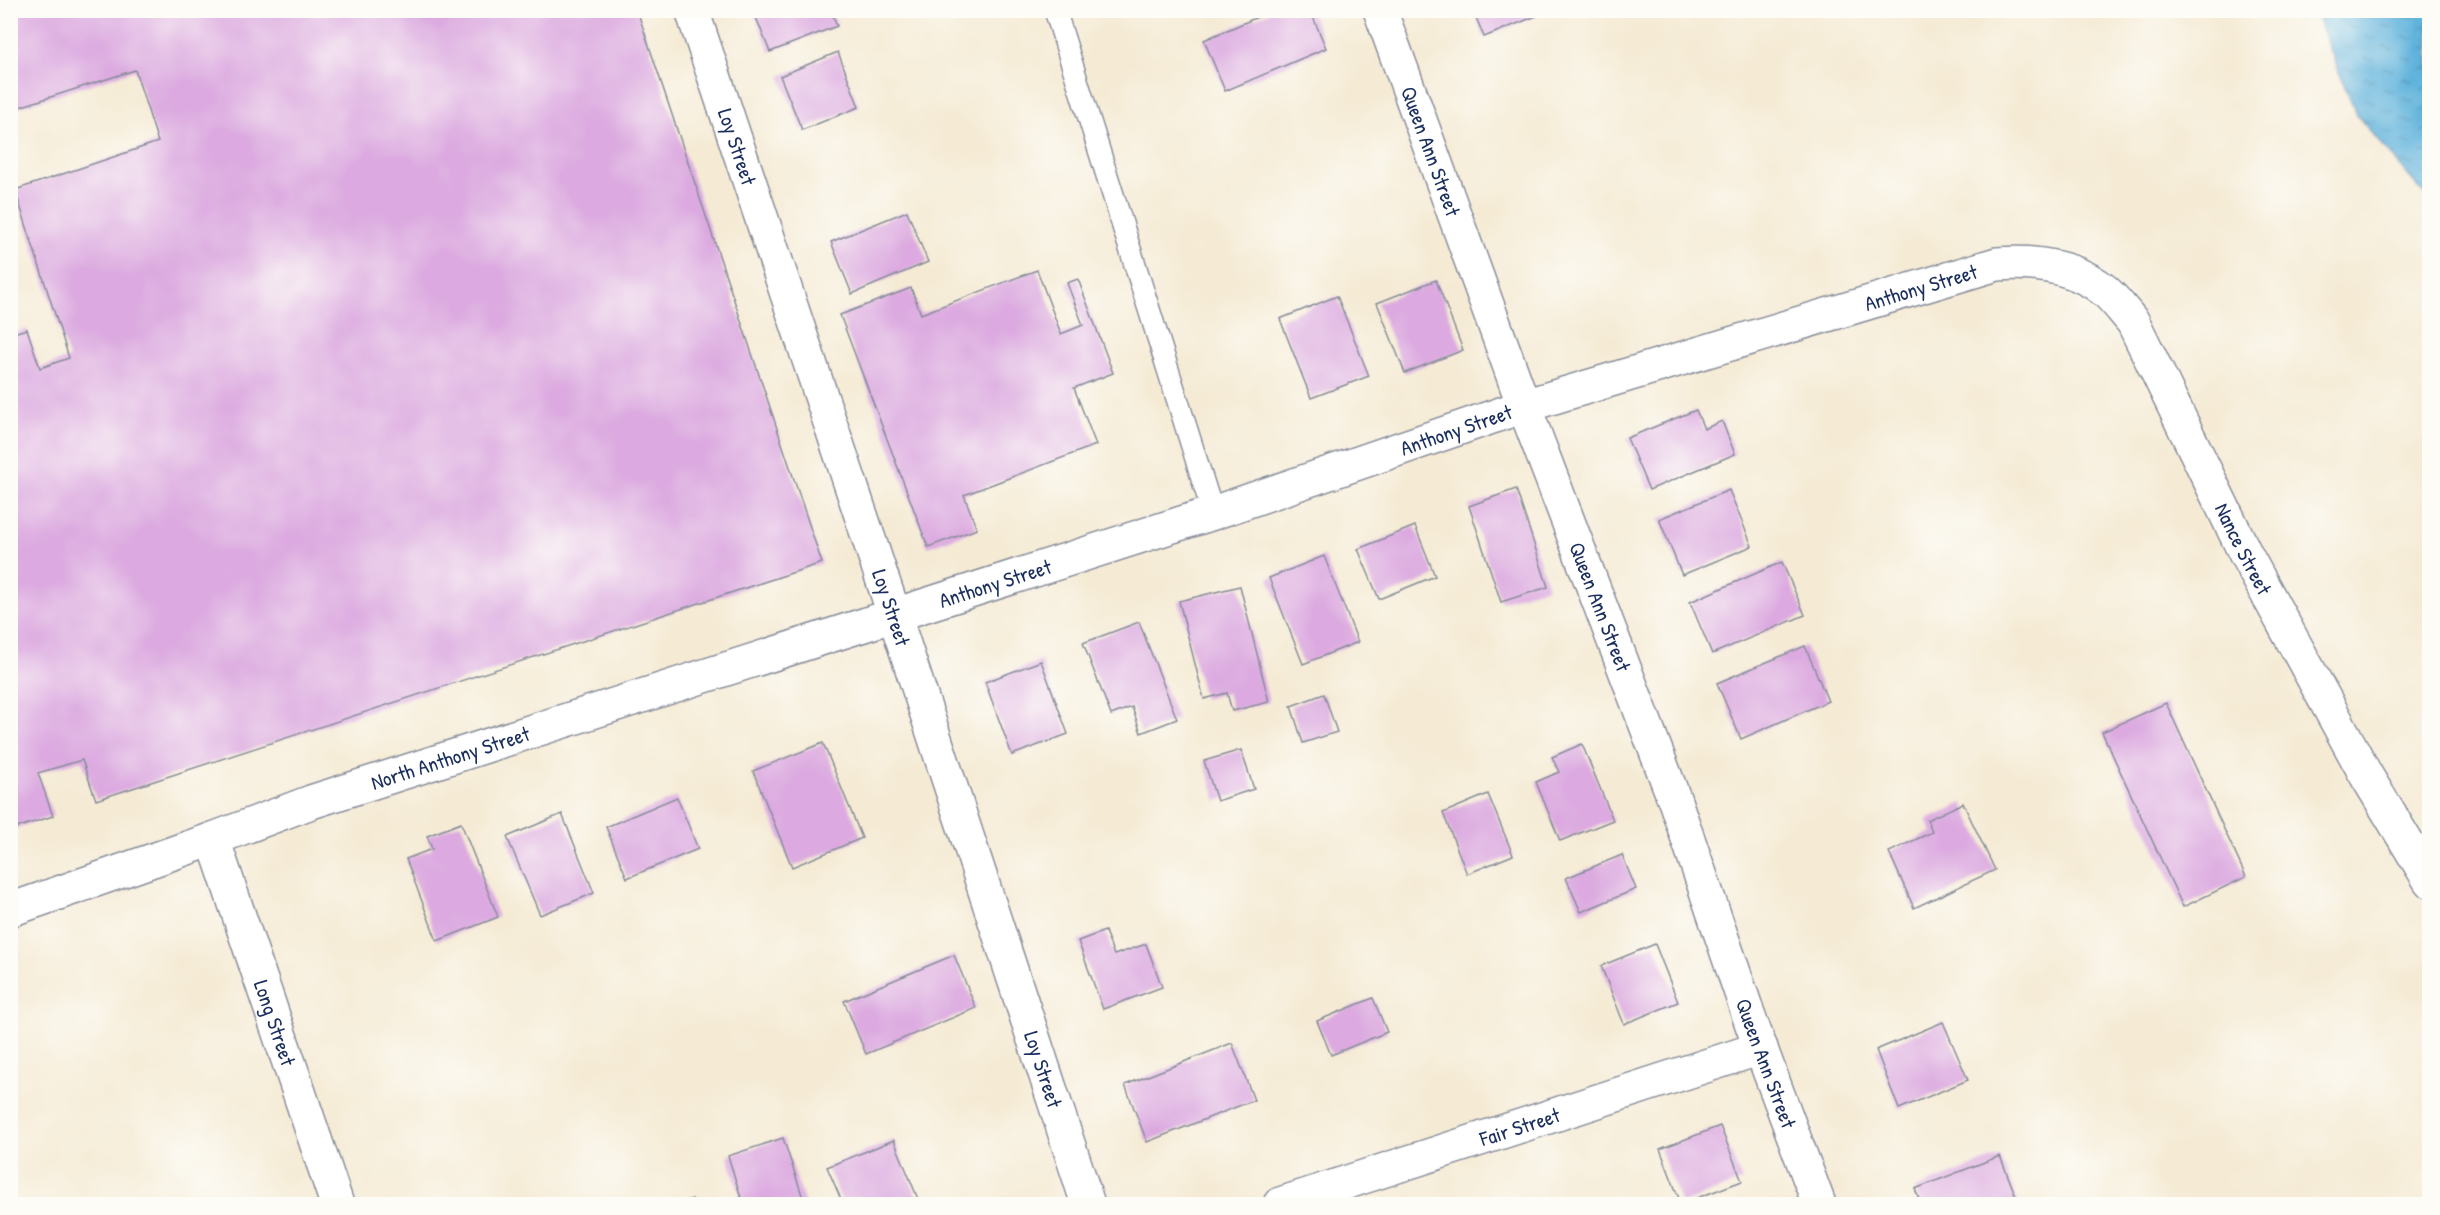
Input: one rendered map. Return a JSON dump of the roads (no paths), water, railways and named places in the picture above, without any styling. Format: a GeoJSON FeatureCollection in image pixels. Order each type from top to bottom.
{"type":"FeatureCollection","features":[{"type":"Feature","properties":{"kind":"street","name":"Loy Street"},"geometry":{"type":"LineString","coordinates":[[692,10],[1088,1204]]}},
{"type":"Feature","properties":{"kind":"street","name":"Queen Ann Street"},"geometry":{"type":"LineString","coordinates":[[1380,10],[1524,406],[1675,801],[1761,1048],[1819,1204]]}},
{"type":"Feature","properties":{"kind":"street","name":"Anthony Street"},"geometry":{"type":"LineString","coordinates":[[894,614],[1213,513],[1524,406],[1997,264],[2024,262]]}},
{"type":"Feature","properties":{"kind":"street","name":"Nance Street"},"geometry":{"type":"LineString","coordinates":[[2024,262],[2067,269],[2104,290],[2133,322],[2246,555],[2366,775],[2430,881]]}},
{"type":"Feature","properties":{"kind":"street","name":"North Anthony Street"},"geometry":{"type":"LineString","coordinates":[[10,910],[322,798],[894,614]]}},
{"type":"Feature","properties":{"kind":"street","name":"Long Street"},"geometry":{"type":"LineString","coordinates":[[213,839],[337,1204]]}},
{"type":"Feature","properties":{"kind":"street","name":"Fair Street"},"geometry":{"type":"LineString","coordinates":[[1280,1204],[1761,1048]]}},
{"type":"Feature","properties":{"kind":"lane"},"geometry":{"type":"LineString","coordinates":[[1055,10],[1213,513]]}},
{"type":"Feature","properties":{"kind":"water"},"geometry":{"type":"Polygon","coordinates":[[[2315,11],[2429,11],[2429,200],[2356,114],[2315,11]]]}}]}
